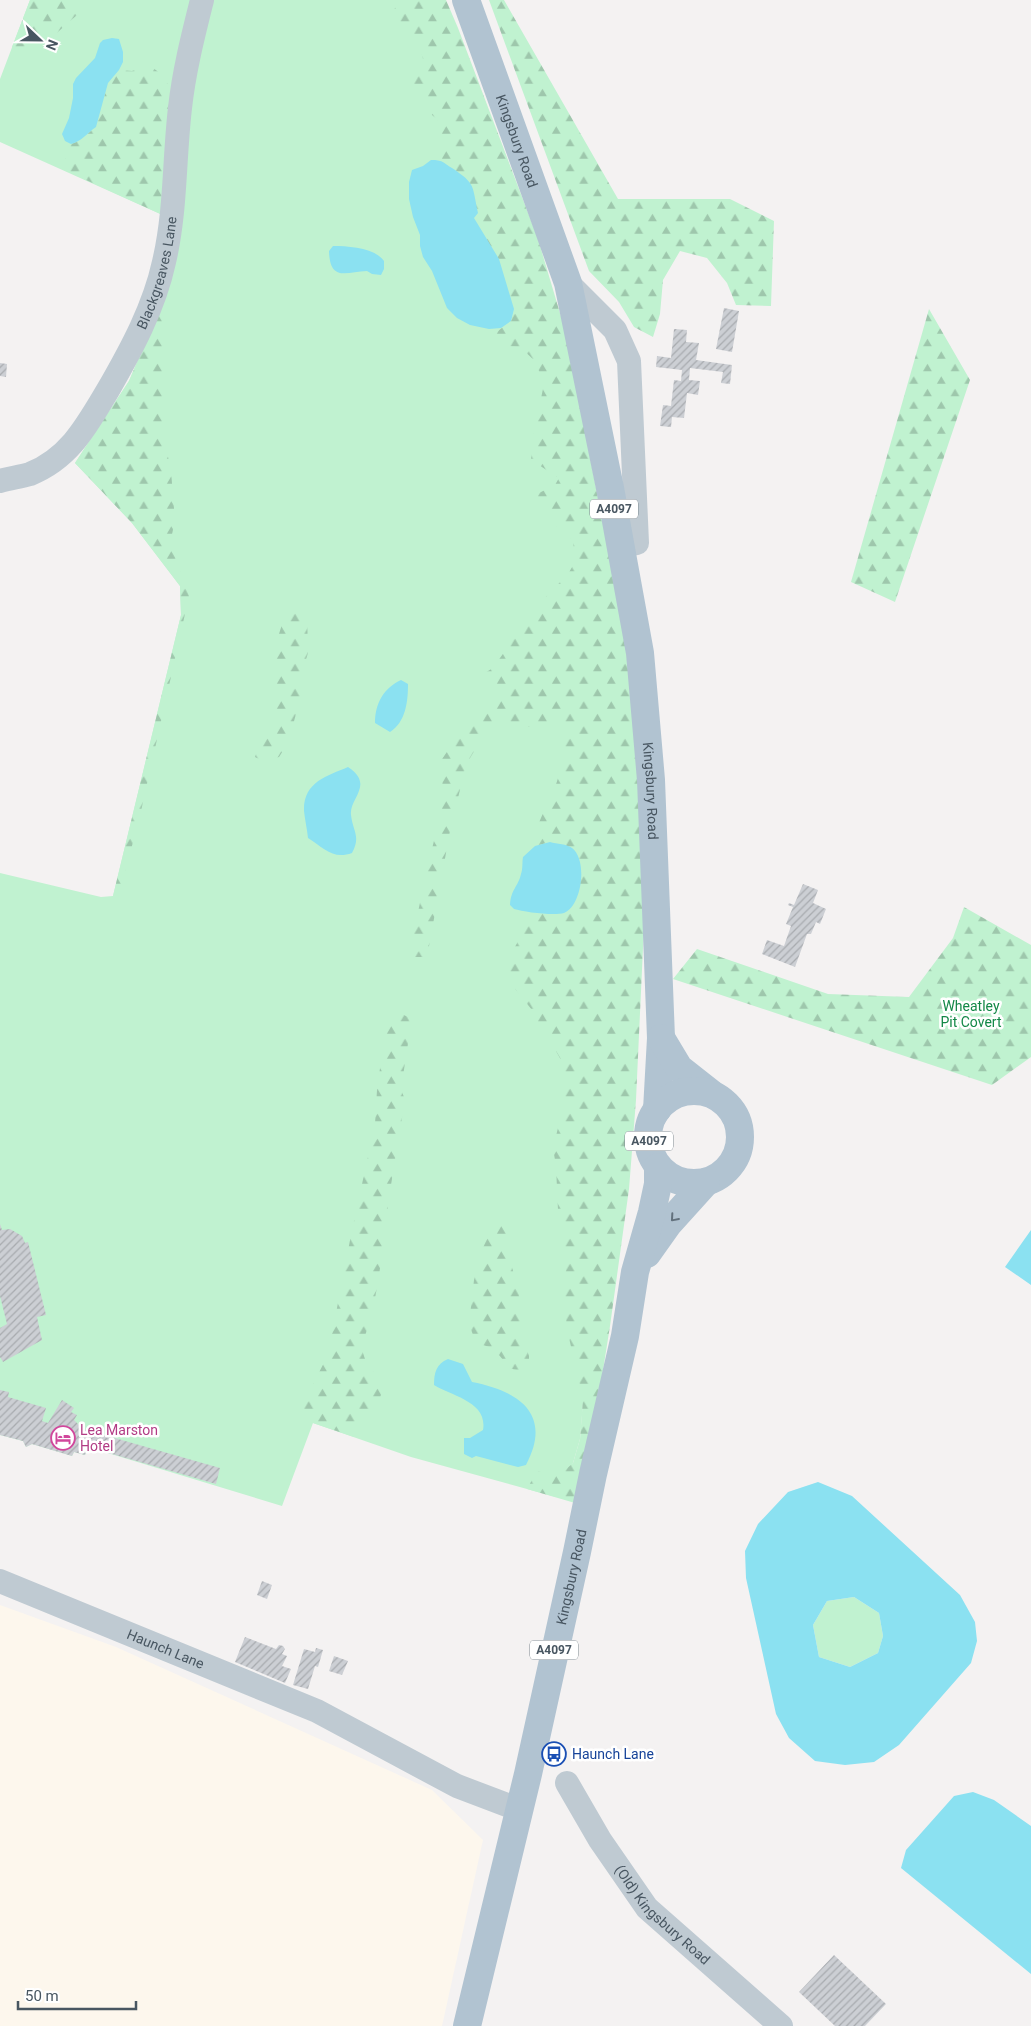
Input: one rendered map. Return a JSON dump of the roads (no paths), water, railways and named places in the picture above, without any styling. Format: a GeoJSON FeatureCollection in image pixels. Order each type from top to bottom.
{"type":"FeatureCollection","features":[{"type":"Feature","properties":{"kind":"main road","name":"Kingsbury Road"},"geometry":{"type":"LineString","coordinates":[[466,0],[568,283],[621,546],[640,653],[651,780],[661,1038],[658,1110]]}},
{"type":"Feature","properties":{"kind":"main road","name":"Kingsbury Road"},"geometry":{"type":"LineString","coordinates":[[635,1272],[670,1223],[706,1182],[722,1174],[733,1163],[739,1149],[741,1133],[737,1118],[727,1104],[679,1068],[661,1038]]}},
{"type":"Feature","properties":{"kind":"main road","name":"Kingsbury Road"},"geometry":{"type":"LineString","coordinates":[[468,2026],[520,1810],[625,1336],[635,1272],[658,1184],[658,1167],[650,1151],[648,1134],[652,1117],[663,1103],[678,1094],[695,1090],[712,1094]]}},
{"type":"Feature","properties":{"kind":"main road","name":"A4097"},"geometry":{"type":"LineString","coordinates":[[658,1167],[672,1178],[689,1183],[706,1182]]}},
{"type":"Feature","properties":{"kind":"street","name":"Blackgreaves Lane"},"geometry":{"type":"LineString","coordinates":[[0,481],[38,470],[54,461],[72,446],[89,421],[141,330],[158,286],[170,235],[180,108],[186,61],[202,0]]}},
{"type":"Feature","properties":{"kind":"street","name":"Kingsbury Road"},"geometry":{"type":"LineString","coordinates":[[568,283],[615,330],[629,361],[638,543],[621,546]]}},
{"type":"Feature","properties":{"kind":"street","name":"Haunch Lane"},"geometry":{"type":"LineString","coordinates":[[0,1581],[317,1711],[456,1786],[520,1810]]}},
{"type":"Feature","properties":{"kind":"street","name":"(Old) Kingsbury Road"},"geometry":{"type":"LineString","coordinates":[[567,1783],[600,1840],[647,1908],[781,2026]]}},
{"type":"Feature","properties":{"kind":"water"},"geometry":{"type":"Polygon","coordinates":[[[119,39],[123,52],[123,62],[108,83],[96,127],[71,144],[65,141],[62,134],[69,118],[73,98],[73,84],[76,78],[95,58],[100,43],[103,40],[119,39]]]}},
{"type":"Feature","properties":{"kind":"water"},"geometry":{"type":"Polygon","coordinates":[[[431,160],[438,160],[460,173],[472,186],[478,213],[474,218],[499,259],[514,309],[511,321],[501,328],[489,329],[470,325],[457,318],[447,308],[432,271],[423,257],[420,235],[409,199],[409,182],[412,170],[423,166],[431,160]]]}},
{"type":"Feature","properties":{"kind":"water"},"geometry":{"type":"Polygon","coordinates":[[[333,246],[354,247],[374,253],[384,261],[384,269],[381,275],[372,274],[367,271],[340,273],[336,271],[330,261],[329,251],[333,246]]]}},
{"type":"Feature","properties":{"kind":"water"},"geometry":{"type":"Polygon","coordinates":[[[401,680],[408,684],[407,704],[400,723],[390,732],[375,723],[375,716],[385,692],[401,680]]]}},
{"type":"Feature","properties":{"kind":"water"},"geometry":{"type":"Polygon","coordinates":[[[348,767],[360,780],[359,791],[351,809],[356,842],[352,853],[339,855],[329,852],[308,838],[304,811],[305,801],[312,787],[318,782],[348,767]]]}},
{"type":"Feature","properties":{"kind":"water"},"geometry":{"type":"Polygon","coordinates":[[[550,842],[570,847],[577,854],[580,862],[581,882],[575,902],[570,909],[559,914],[514,909],[510,905],[513,892],[522,872],[523,857],[535,846],[550,842]]]}},
{"type":"Feature","properties":{"kind":"water"},"geometry":{"type":"Polygon","coordinates":[[[1031,1230],[1031,1285],[1005,1267],[1031,1230]]]}},
{"type":"Feature","properties":{"kind":"water"},"geometry":{"type":"Polygon","coordinates":[[[448,1359],[463,1364],[472,1382],[504,1392],[517,1399],[527,1408],[533,1419],[536,1432],[526,1465],[518,1467],[476,1456],[472,1458],[464,1454],[464,1438],[470,1438],[483,1430],[483,1420],[480,1413],[467,1401],[434,1385],[436,1369],[448,1359]]]}},
{"type":"Feature","properties":{"kind":"water"},"geometry":{"type":"Polygon","coordinates":[[[818,1482],[852,1496],[960,1595],[975,1622],[977,1641],[971,1663],[899,1745],[874,1762],[845,1765],[815,1761],[789,1738],[776,1714],[746,1578],[745,1551],[758,1524],[788,1492],[818,1482]],[[854,1597],[827,1601],[813,1625],[819,1657],[850,1667],[878,1653],[883,1636],[879,1613],[854,1597]]]}},
{"type":"Feature","properties":{"kind":"water"},"geometry":{"type":"Polygon","coordinates":[[[973,1792],[994,1800],[1031,1826],[1031,1974],[901,1868],[906,1850],[954,1796],[973,1792]]]}},
{"type":"Feature","properties":{"kind":"place","name":"Lea Marston Hotel"},"geometry":{"type":"Point","coordinates":[63,1438]}},
{"type":"Feature","properties":{"kind":"place","name":"Haunch Lane"},"geometry":{"type":"Point","coordinates":[554,1754]}},
{"type":"Feature","properties":{"kind":"park label","name":"Wheatley Pit Covert"},"geometry":{"type":"Point","coordinates":[971,1014]}}]}
